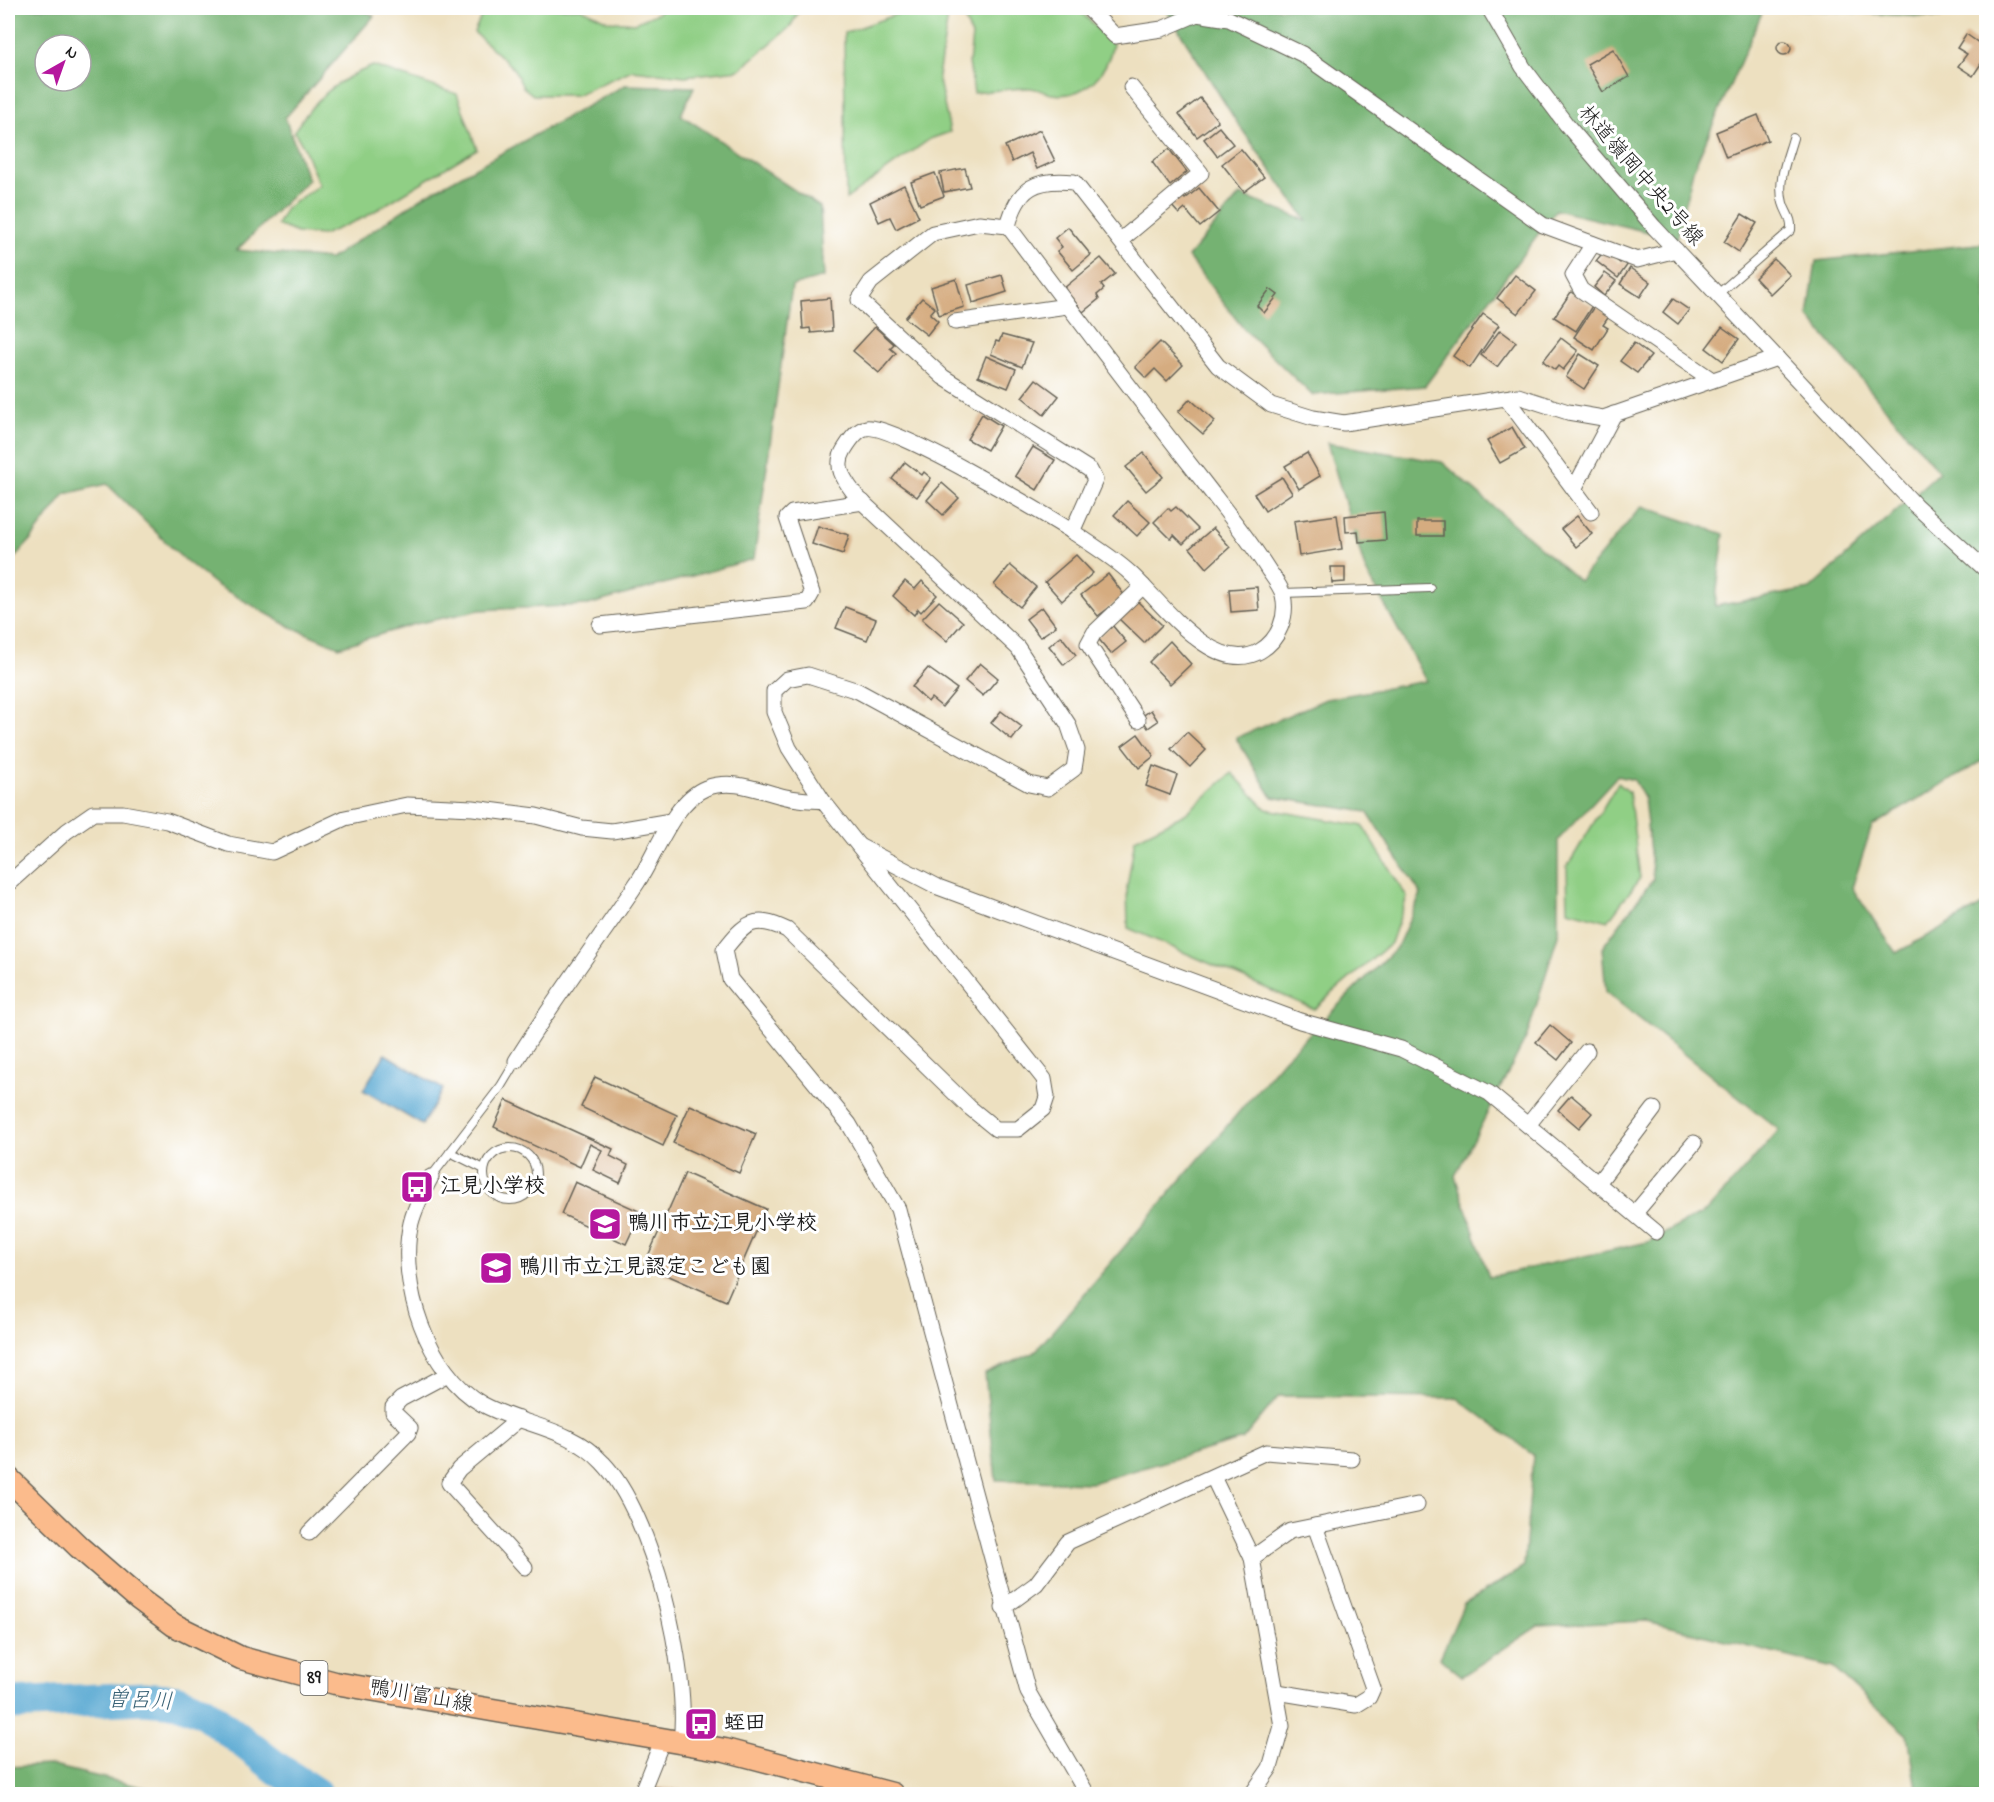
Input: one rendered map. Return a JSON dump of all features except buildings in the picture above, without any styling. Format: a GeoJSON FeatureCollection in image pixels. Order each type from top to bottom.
{"type":"FeatureCollection","features":[{"type":"Feature","properties":{"kind":"main road","name":"鴨川富山線"},"geometry":{"type":"LineString","coordinates":[[8,1478],[79,1547],[148,1606],[190,1634],[241,1658],[335,1683],[725,1750],[891,1794]]}},
{"type":"Feature","properties":{"kind":"street"},"geometry":{"type":"LineString","coordinates":[[1088,8],[1116,36],[1162,29],[1197,14],[1229,19],[1302,54],[1543,225],[1637,260],[1676,250]]}},
{"type":"Feature","properties":{"kind":"street","name":"林道嶺岡中央2号線"},"geometry":{"type":"LineString","coordinates":[[1489,8],[1524,67],[1566,124],[1676,250],[1915,505],[1986,570]]}},
{"type":"Feature","properties":{"kind":"street"},"geometry":{"type":"LineString","coordinates":[[1122,240],[1201,173],[1131,87]]}},
{"type":"Feature","properties":{"kind":"street"},"geometry":{"type":"LineString","coordinates":[[1008,226],[1013,207],[1030,188],[1049,179],[1074,182],[1122,240],[1218,366],[1271,405],[1313,418],[1344,423],[1518,396],[1568,412],[1603,418],[1777,358]]}},
{"type":"Feature","properties":{"kind":"street"},"geometry":{"type":"LineString","coordinates":[[1072,532],[1095,480],[1090,470],[943,377],[859,300],[871,282],[933,233],[979,223],[1008,226],[1067,306],[1254,547],[1283,593],[1284,616],[1276,638],[1258,652],[1234,657],[1213,650],[1197,640],[1128,571],[1072,532],[940,457],[881,428],[865,428],[852,438],[840,457],[840,474],[863,502],[1018,648],[1068,724],[1077,750],[1074,769],[1048,788],[1029,784],[858,691],[808,675],[787,679],[774,691],[774,712],[789,748],[823,801],[854,843],[1044,1079],[1047,1097],[1043,1109],[1018,1129],[996,1129],[969,1107],[787,930],[769,922],[752,922],[739,931],[723,950],[730,979],[849,1124],[898,1209],[933,1332],[1003,1608],[1028,1692],[1087,1794]]}},
{"type":"Feature","properties":{"kind":"street"},"geometry":{"type":"LineString","coordinates":[[1593,244],[1573,275],[1581,290],[1712,380]]}},
{"type":"Feature","properties":{"kind":"street"},"geometry":{"type":"LineString","coordinates":[[955,322],[1067,306]]}},
{"type":"Feature","properties":{"kind":"street"},"geometry":{"type":"LineString","coordinates":[[1506,398],[1591,512]]}},
{"type":"Feature","properties":{"kind":"street"},"geometry":{"type":"LineString","coordinates":[[1574,489],[1614,414]]}},
{"type":"Feature","properties":{"kind":"street"},"geometry":{"type":"LineString","coordinates":[[600,625],[807,602],[812,593],[787,518],[792,513],[863,502]]}},
{"type":"Feature","properties":{"kind":"street"},"geometry":{"type":"LineString","coordinates":[[1138,720],[1088,645],[1094,633],[1143,586]]}},
{"type":"Feature","properties":{"kind":"street"},"geometry":{"type":"LineString","coordinates":[[516,1061],[549,1006],[638,881],[671,821],[704,789],[726,783],[789,798],[823,801]]}},
{"type":"Feature","properties":{"kind":"street"},"geometry":{"type":"LineString","coordinates":[[8,884],[67,831],[93,813],[123,813],[166,821],[228,844],[272,852],[345,818],[407,805],[473,808],[537,816],[582,828],[612,831],[671,821]]}},
{"type":"Feature","properties":{"kind":"street"},"geometry":{"type":"LineString","coordinates":[[854,843],[938,887],[1300,1021],[1401,1049],[1489,1093],[1656,1232]]}},
{"type":"Feature","properties":{"kind":"street"},"geometry":{"type":"LineString","coordinates":[[1528,1125],[1587,1051]]}},
{"type":"Feature","properties":{"kind":"street"},"geometry":{"type":"LineString","coordinates":[[1598,1183],[1654,1109]]}},
{"type":"Feature","properties":{"kind":"street"},"geometry":{"type":"LineString","coordinates":[[1635,1214],[1694,1143]]}},
{"type":"Feature","properties":{"kind":"street"},"geometry":{"type":"LineString","coordinates":[[430,1178],[411,1223],[408,1251],[409,1281],[420,1320],[448,1374],[469,1396],[519,1419],[546,1427],[579,1442],[603,1462],[623,1492],[650,1553],[675,1640],[683,1709],[672,1741],[641,1794]]}},
{"type":"Feature","properties":{"kind":"street"},"geometry":{"type":"LineString","coordinates":[[309,1533],[408,1433],[410,1428],[393,1413],[393,1407],[401,1399],[448,1374]]}},
{"type":"Feature","properties":{"kind":"street"},"geometry":{"type":"LineString","coordinates":[[519,1419],[459,1469],[450,1483],[525,1567]]}},
{"type":"Feature","properties":{"kind":"street"},"geometry":{"type":"LineString","coordinates":[[1003,1608],[1035,1584],[1068,1542],[1266,1452],[1352,1459]]}},
{"type":"Feature","properties":{"kind":"street"},"geometry":{"type":"LineString","coordinates":[[1213,1477],[1252,1558],[1282,1726],[1270,1768],[1251,1794]]}},
{"type":"Feature","properties":{"kind":"street"},"geometry":{"type":"LineString","coordinates":[[1252,1558],[1290,1531],[1418,1505]]}},
{"type":"Feature","properties":{"kind":"street"},"geometry":{"type":"LineString","coordinates":[[1277,1692],[1356,1705],[1369,1697],[1373,1688],[1315,1526]]}},
{"type":"Feature","properties":{"kind":"lane"},"geometry":{"type":"LineString","coordinates":[[1718,294],[1791,230],[1792,220],[1783,204],[1781,180],[1793,138]]}},
{"type":"Feature","properties":{"kind":"lane"},"geometry":{"type":"LineString","coordinates":[[1283,593],[1430,588]]}},
{"type":"Feature","properties":{"kind":"lane"},"geometry":{"type":"LineString","coordinates":[[430,1178],[501,1086],[516,1061]]}},
{"type":"Feature","properties":{"kind":"lane"},"geometry":{"type":"LineString","coordinates":[[512,1148],[524,1152],[531,1158],[537,1177],[532,1189],[524,1197],[504,1200],[488,1188],[484,1169],[487,1161],[496,1152],[512,1148]]}},
{"type":"Feature","properties":{"kind":"lane"},"geometry":{"type":"LineString","coordinates":[[450,1152],[484,1169]]}},
{"type":"Feature","properties":{"kind":"green space"},"geometry":{"type":"Polygon","coordinates":[[[8,8],[360,8],[374,16],[285,118],[308,180],[237,250],[330,259],[426,195],[625,85],[694,87],[681,115],[820,207],[824,277],[792,286],[754,559],[588,605],[480,610],[415,624],[339,647],[289,626],[216,585],[179,555],[107,484],[65,494],[30,541],[8,565],[8,8]]]}},
{"type":"Feature","properties":{"kind":"green space"},"geometry":{"type":"Polygon","coordinates":[[[485,8],[581,8],[608,21],[635,23],[658,13],[662,8],[801,8],[790,27],[739,70],[685,76],[632,70],[576,95],[533,95],[523,87],[513,68],[474,32],[485,8]]]}},
{"type":"Feature","properties":{"kind":"green space"},"geometry":{"type":"Polygon","coordinates":[[[914,8],[932,8],[948,17],[938,76],[950,132],[930,139],[846,199],[844,33],[914,8]]]}},
{"type":"Feature","properties":{"kind":"green space"},"geometry":{"type":"Polygon","coordinates":[[[959,8],[1077,8],[1113,44],[1106,65],[1100,74],[1085,88],[1075,92],[1052,94],[1030,88],[974,93],[969,63],[972,36],[959,8]]]}},
{"type":"Feature","properties":{"kind":"green space"},"geometry":{"type":"Polygon","coordinates":[[[1165,8],[1764,8],[1693,170],[1677,239],[1556,210],[1425,386],[1312,395],[1243,328],[1188,257],[1240,195],[1307,221],[1236,121],[1165,8]]]}},
{"type":"Feature","properties":{"kind":"green space"},"geometry":{"type":"Polygon","coordinates":[[[1781,8],[1952,8],[1940,18],[1781,8]]]}},
{"type":"Feature","properties":{"kind":"green space"},"geometry":{"type":"Polygon","coordinates":[[[373,66],[457,94],[477,149],[365,217],[323,235],[297,233],[277,225],[286,208],[319,185],[304,148],[294,131],[310,109],[328,91],[348,77],[373,66]]]}},
{"type":"Feature","properties":{"kind":"green space"},"geometry":{"type":"Polygon","coordinates":[[[1986,243],[1986,759],[1872,826],[1852,888],[1896,953],[1986,903],[1986,1794],[1918,1794],[1908,1735],[1833,1668],[1647,1621],[1538,1626],[1462,1676],[1440,1658],[1464,1604],[1524,1567],[1533,1455],[1457,1398],[1279,1396],[1243,1439],[1091,1483],[996,1480],[985,1374],[1034,1353],[1283,1060],[1397,947],[1421,894],[1367,812],[1272,797],[1236,738],[1326,699],[1426,681],[1365,569],[1327,443],[1442,462],[1579,581],[1642,506],[1724,534],[1715,606],[1810,589],[1939,472],[1808,316],[1816,261],[1986,243]],[[1617,776],[1558,840],[1558,935],[1527,1036],[1455,1176],[1489,1277],[1648,1242],[1708,1210],[1779,1130],[1606,992],[1602,948],[1653,879],[1644,798],[1634,780],[1617,776]]]}},
{"type":"Feature","properties":{"kind":"green space"},"geometry":{"type":"Polygon","coordinates":[[[1232,773],[1266,809],[1363,826],[1407,897],[1391,943],[1314,1009],[1128,928],[1127,887],[1135,839],[1185,814],[1232,773]]]}},
{"type":"Feature","properties":{"kind":"green space"},"geometry":{"type":"Polygon","coordinates":[[[1618,783],[1629,792],[1640,878],[1608,921],[1568,910],[1567,867],[1618,783]]]}},
{"type":"Feature","properties":{"kind":"green space"},"geometry":{"type":"Polygon","coordinates":[[[49,1765],[171,1794],[8,1794],[8,1767],[49,1765]]]}},
{"type":"Feature","properties":{"kind":"water"},"geometry":{"type":"Polygon","coordinates":[[[385,1054],[443,1089],[422,1125],[363,1090],[385,1054]]]}},
{"type":"Feature","properties":{"kind":"waterway","name":"曽呂川"},"geometry":{"type":"LineString","coordinates":[[8,1704],[144,1698],[178,1701],[203,1711],[278,1769],[316,1794]]}},
{"type":"Feature","properties":{"kind":"place","name":"江見小学校"},"geometry":{"type":"Point","coordinates":[417,1187]}},
{"type":"Feature","properties":{"kind":"place","name":"鴨川市立江見小学校"},"geometry":{"type":"Point","coordinates":[605,1224]}},
{"type":"Feature","properties":{"kind":"place","name":"鴨川市立江見認定こども園"},"geometry":{"type":"Point","coordinates":[496,1268]}},
{"type":"Feature","properties":{"kind":"place","name":"蛭田"},"geometry":{"type":"Point","coordinates":[701,1724]}}]}
